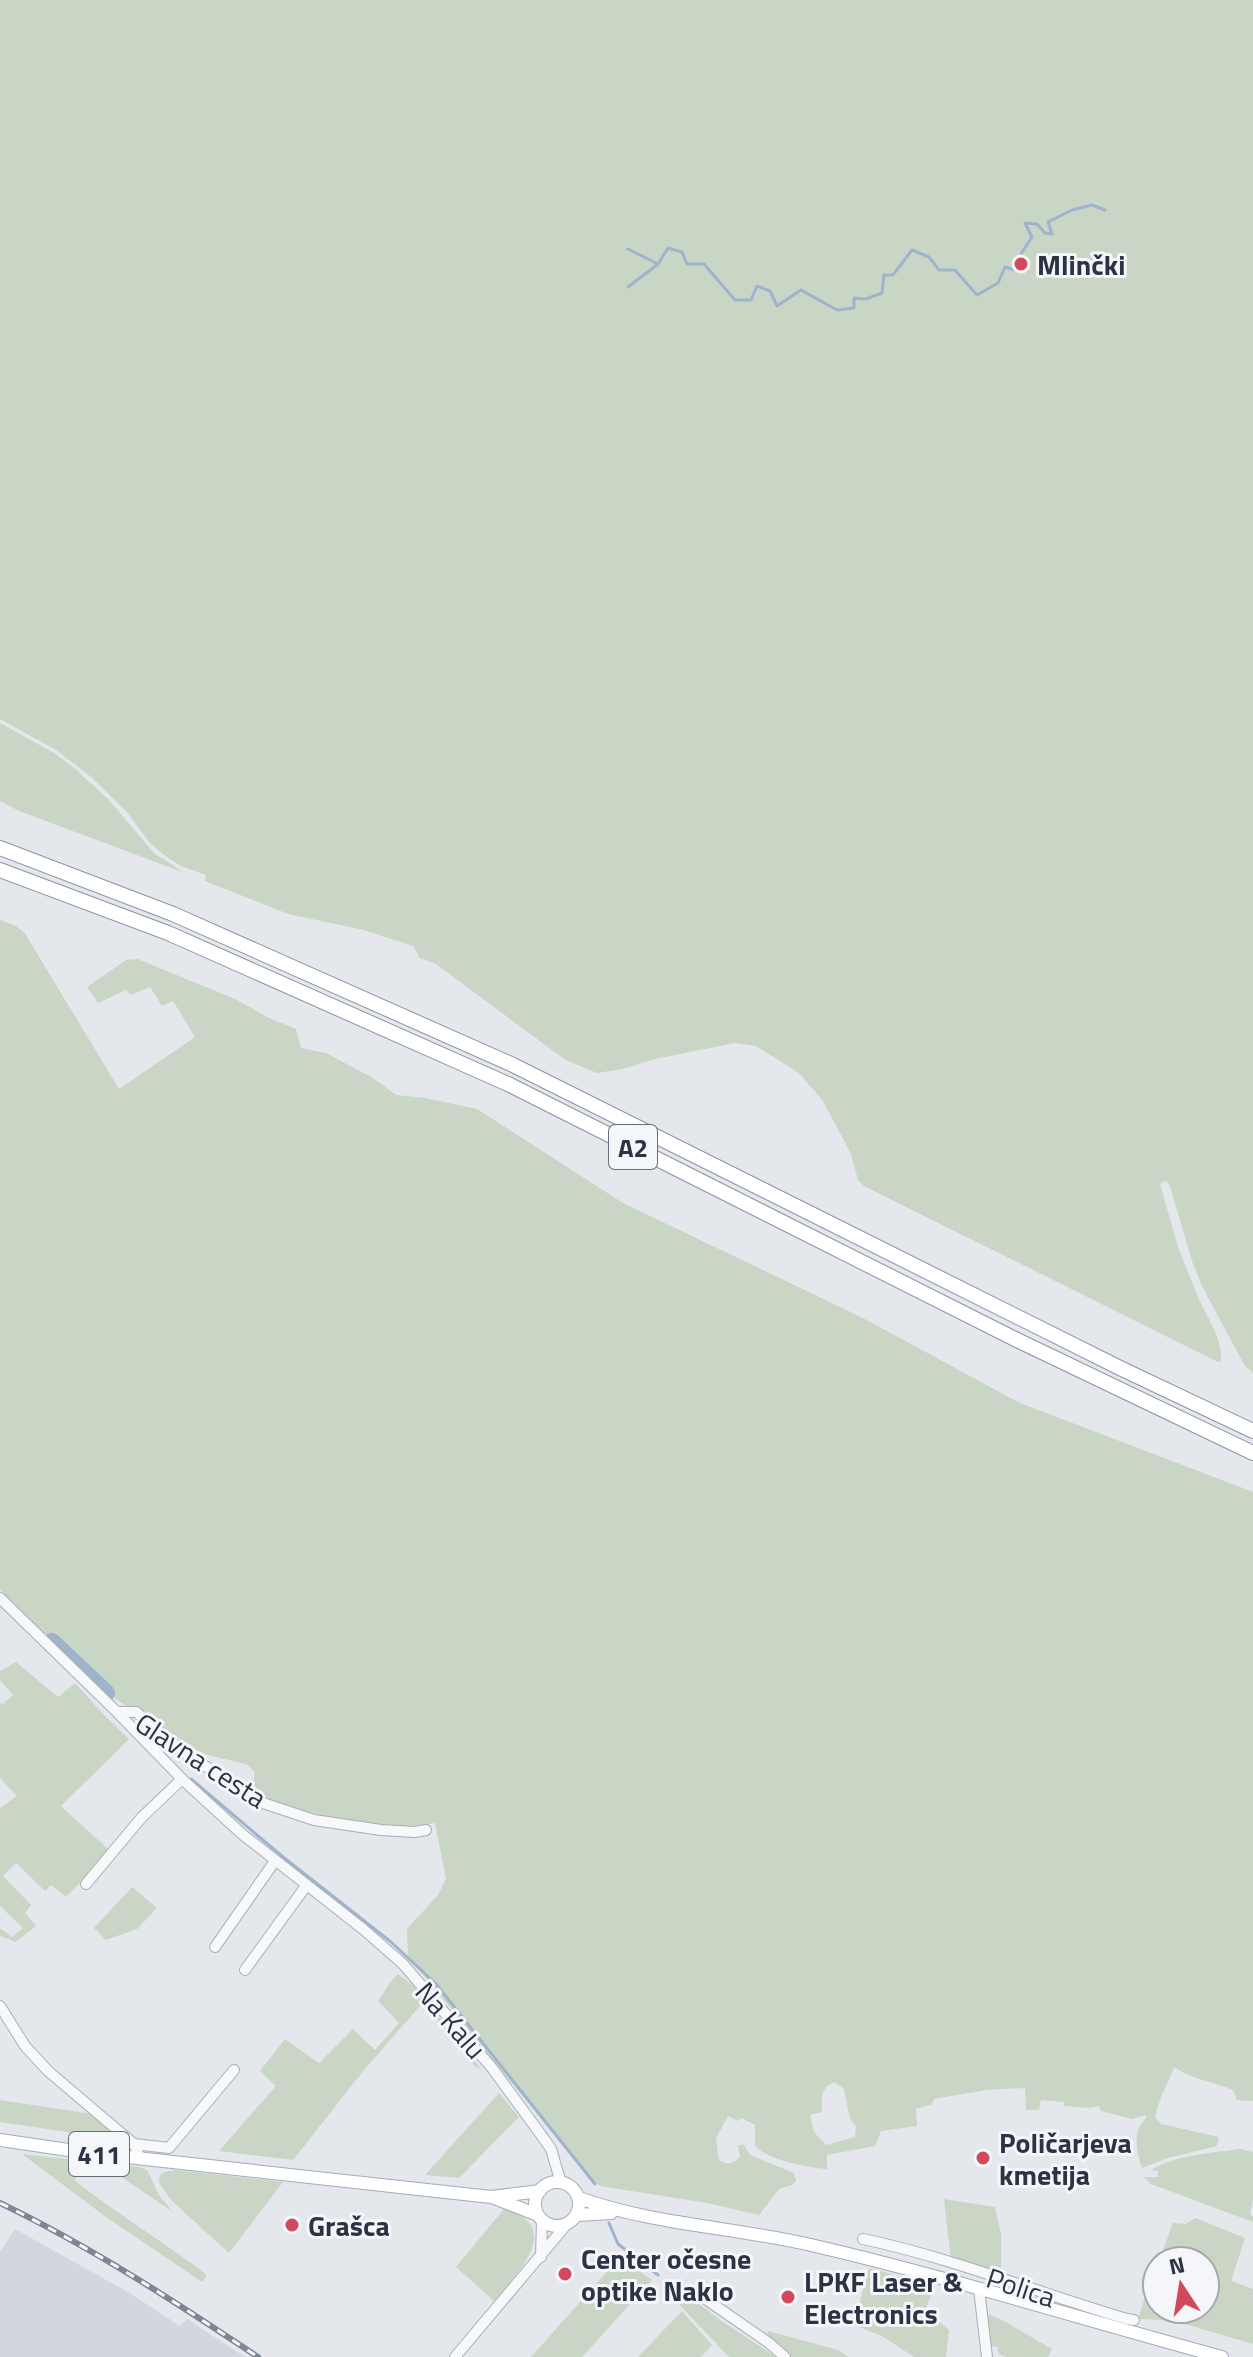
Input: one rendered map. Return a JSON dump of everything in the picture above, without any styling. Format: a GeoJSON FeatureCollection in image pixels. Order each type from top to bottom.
{"type":"FeatureCollection","features":[{"type":"Feature","properties":{"kind":"highway","name":"A2"},"geometry":{"type":"LineString","coordinates":[[0,848],[173,914],[513,1065],[1095,1356],[1253,1431]]}},
{"type":"Feature","properties":{"kind":"highway","name":"A2"},"geometry":{"type":"LineString","coordinates":[[0,870],[168,933],[508,1084],[962,1313],[1253,1453]]}},
{"type":"Feature","properties":{"kind":"main road","name":"411"},"geometry":{"type":"LineString","coordinates":[[0,2140],[491,2197],[540,2191],[549,2184],[561,2183],[572,2188],[579,2198],[622,2213],[808,2244],[1116,2322],[1222,2357]]}},
{"type":"Feature","properties":{"kind":"main road"},"geometry":{"type":"LineString","coordinates":[[540,2191],[535,2203],[540,2218]]}},
{"type":"Feature","properties":{"kind":"main road","name":"411"},"geometry":{"type":"LineString","coordinates":[[491,2197],[557,2227],[572,2220],[622,2213]]}},
{"type":"Feature","properties":{"kind":"main road"},"geometry":{"type":"LineString","coordinates":[[572,2220],[579,2198]]}},
{"type":"Feature","properties":{"kind":"street","name":"Na Kalu"},"geometry":{"type":"LineString","coordinates":[[0,1598],[182,1779],[242,1834],[403,1964],[492,2068],[551,2149],[561,2183]]}},
{"type":"Feature","properties":{"kind":"street","name":"Glavna cesta"},"geometry":{"type":"LineString","coordinates":[[117,1712],[136,1712],[182,1751],[260,1802],[314,1820],[381,1830],[426,1830]]}},
{"type":"Feature","properties":{"kind":"street"},"geometry":{"type":"LineString","coordinates":[[86,1884],[142,1817],[182,1779]]}},
{"type":"Feature","properties":{"kind":"street"},"geometry":{"type":"LineString","coordinates":[[215,1947],[275,1861]]}},
{"type":"Feature","properties":{"kind":"street"},"geometry":{"type":"LineString","coordinates":[[245,1970],[306,1886]]}},
{"type":"Feature","properties":{"kind":"street"},"geometry":{"type":"LineString","coordinates":[[0,2006],[25,2046],[48,2071],[134,2144],[140,2158]]}},
{"type":"Feature","properties":{"kind":"street"},"geometry":{"type":"LineString","coordinates":[[134,2144],[169,2148],[234,2070]]}},
{"type":"Feature","properties":{"kind":"street"},"geometry":{"type":"LineString","coordinates":[[540,2218],[541,2257]]}},
{"type":"Feature","properties":{"kind":"street"},"geometry":{"type":"LineString","coordinates":[[455,2357],[572,2220]]}},
{"type":"Feature","properties":{"kind":"street","name":"Polica"},"geometry":{"type":"LineString","coordinates":[[863,2239],[932,2256],[1116,2322],[1134,2320]]}},
{"type":"Feature","properties":{"kind":"street","name":"Polica"},"geometry":{"type":"LineString","coordinates":[[979,2289],[987,2357]]}},
{"type":"Feature","properties":{"kind":"street"},"geometry":{"type":"LineString","coordinates":[[707,2300],[785,2357]]}},
{"type":"Feature","properties":{"kind":"shaded area"},"geometry":{"type":"Polygon","coordinates":[[[15,2229],[128,2292],[180,2326],[187,2319],[245,2357],[0,2357],[0,2252],[15,2229]]]}},
{"type":"Feature","properties":{"kind":"green space"},"geometry":{"type":"Polygon","coordinates":[[[0,0],[1253,0],[1253,1373],[1245,1366],[1203,1288],[1166,1180],[1160,1184],[1178,1247],[1216,1333],[1221,1351],[1221,1361],[1218,1362],[864,1186],[858,1180],[851,1154],[823,1101],[799,1073],[756,1046],[735,1043],[597,1073],[564,1059],[436,964],[420,958],[413,946],[364,930],[288,914],[205,881],[206,875],[181,866],[150,843],[126,811],[90,776],[56,750],[0,719],[0,0]]]}},
{"type":"Feature","properties":{"kind":"green space"},"geometry":{"type":"Polygon","coordinates":[[[0,723],[73,767],[108,799],[155,854],[185,873],[19,811],[0,801],[0,723]]]}},
{"type":"Feature","properties":{"kind":"green space"},"geometry":{"type":"Polygon","coordinates":[[[0,920],[24,932],[119,1089],[195,1037],[173,1001],[162,1006],[150,987],[131,995],[126,990],[98,1003],[87,987],[126,960],[138,959],[237,1000],[296,1029],[301,1048],[326,1053],[373,1078],[396,1095],[477,1109],[623,1203],[863,1318],[1020,1403],[1253,1492],[1253,2101],[1237,2100],[1233,2090],[1195,2078],[1174,2067],[1155,2117],[1161,2124],[1219,2137],[1217,2146],[1142,2168],[1136,2142],[1145,2115],[1132,2119],[1101,2111],[1099,2106],[1064,2106],[1064,2102],[1041,2100],[1039,2110],[1026,2110],[1025,2088],[986,2090],[934,2099],[932,2104],[916,2109],[917,2126],[881,2131],[875,2146],[827,2155],[827,2169],[799,2165],[761,2151],[755,2146],[755,2125],[728,2116],[716,2138],[719,2160],[727,2163],[735,2161],[740,2157],[738,2146],[743,2144],[750,2155],[794,2173],[796,2181],[779,2189],[759,2215],[707,2203],[600,2186],[587,2175],[408,1956],[407,1929],[438,1895],[446,1879],[435,1823],[406,1827],[360,1827],[252,1795],[255,1772],[246,1764],[203,1754],[106,1693],[0,1590],[0,920]],[[834,2082],[826,2087],[822,2112],[810,2115],[814,2132],[826,2145],[855,2137],[856,2126],[850,2119],[844,2089],[834,2082]]]}},
{"type":"Feature","properties":{"kind":"green space"},"geometry":{"type":"Polygon","coordinates":[[[16,1662],[58,1697],[75,1683],[129,1739],[61,1806],[111,1852],[66,1897],[51,1885],[45,1891],[16,1863],[3,1876],[31,1905],[25,1913],[36,1926],[16,1942],[0,1936],[0,1928],[12,1937],[23,1928],[0,1906],[0,1808],[17,1796],[0,1778],[0,1703],[3,1704],[13,1695],[0,1680],[0,1671],[16,1662]]]}},
{"type":"Feature","properties":{"kind":"green space"},"geometry":{"type":"Polygon","coordinates":[[[132,1887],[157,1908],[137,1929],[106,1940],[94,1928],[132,1887]]]}},
{"type":"Feature","properties":{"kind":"green space"},"geometry":{"type":"Polygon","coordinates":[[[398,1974],[416,1988],[481,2069],[475,2066],[428,2008],[420,2006],[364,2070],[293,2160],[219,2151],[276,2086],[260,2071],[285,2039],[319,2063],[353,2029],[375,2050],[399,2023],[378,2001],[398,1974]]]}},
{"type":"Feature","properties":{"kind":"green space"},"geometry":{"type":"Polygon","coordinates":[[[499,2093],[519,2117],[459,2178],[425,2175],[499,2093]]]}},
{"type":"Feature","properties":{"kind":"green space"},"geometry":{"type":"Polygon","coordinates":[[[0,2100],[92,2114],[110,2127],[111,2132],[101,2137],[0,2122],[0,2100]]]}},
{"type":"Feature","properties":{"kind":"green space"},"geometry":{"type":"Polygon","coordinates":[[[1240,2149],[1253,2152],[1250,2215],[1253,2222],[1151,2184],[1144,2177],[1158,2177],[1158,2171],[1151,2170],[1172,2161],[1240,2149]]]}},
{"type":"Feature","properties":{"kind":"green space"},"geometry":{"type":"Polygon","coordinates":[[[22,2154],[147,2170],[159,2195],[173,2212],[123,2178],[86,2165],[74,2180],[207,2275],[202,2282],[106,2217],[22,2154]]]}},
{"type":"Feature","properties":{"kind":"green space"},"geometry":{"type":"Polygon","coordinates":[[[176,2170],[283,2182],[229,2253],[172,2201],[159,2183],[160,2175],[176,2170]]]}},
{"type":"Feature","properties":{"kind":"green space"},"geometry":{"type":"Polygon","coordinates":[[[944,2199],[995,2207],[1001,2234],[1001,2269],[994,2274],[951,2261],[944,2199]]]}},
{"type":"Feature","properties":{"kind":"green space"},"geometry":{"type":"Polygon","coordinates":[[[504,2209],[522,2217],[532,2227],[534,2239],[524,2264],[494,2301],[456,2267],[504,2209]]]}},
{"type":"Feature","properties":{"kind":"green space"},"geometry":{"type":"Polygon","coordinates":[[[1195,2218],[1245,2238],[1231,2281],[1253,2289],[1253,2344],[1188,2325],[1221,2325],[1221,2245],[1165,2245],[1173,2223],[1186,2224],[1195,2218]]]}},
{"type":"Feature","properties":{"kind":"green space"},"geometry":{"type":"Polygon","coordinates":[[[620,2257],[652,2280],[582,2357],[531,2357],[620,2257]]]}},
{"type":"Feature","properties":{"kind":"green space"},"geometry":{"type":"Polygon","coordinates":[[[869,2268],[935,2286],[925,2310],[949,2330],[946,2357],[914,2357],[882,2336],[854,2325],[869,2268]]]}},
{"type":"Feature","properties":{"kind":"green space"},"geometry":{"type":"Polygon","coordinates":[[[678,2288],[776,2357],[729,2357],[672,2297],[672,2290],[678,2288]]]}},
{"type":"Feature","properties":{"kind":"green space"},"geometry":{"type":"Polygon","coordinates":[[[682,2311],[712,2345],[701,2357],[638,2357],[682,2311]]]}},
{"type":"Feature","properties":{"kind":"green space"},"geometry":{"type":"Polygon","coordinates":[[[988,2314],[1052,2349],[1048,2357],[1005,2357],[998,2353],[998,2347],[990,2346],[988,2314]]]}},
{"type":"Feature","properties":{"kind":"green space"},"geometry":{"type":"Polygon","coordinates":[[[768,2331],[838,2350],[849,2357],[792,2357],[767,2336],[768,2331]]]}},
{"type":"Feature","properties":{"kind":"waterway"},"geometry":{"type":"LineString","coordinates":[[628,249],[658,264],[668,248],[682,252],[687,264],[704,264],[735,300],[751,300],[757,286],[770,291],[777,306],[801,290],[837,310],[854,308],[854,298],[866,299],[882,293],[884,275],[893,275],[912,250],[929,257],[939,270],[955,270],[977,295],[998,283],[1005,267],[1022,272],[1021,254],[1032,237],[1025,223],[1037,224],[1045,233],[1052,234],[1048,222],[1072,210],[1092,205],[1105,210]]}},
{"type":"Feature","properties":{"kind":"waterway"},"geometry":{"type":"LineString","coordinates":[[628,287],[658,264]]}},
{"type":"Feature","properties":{"kind":"waterway"},"geometry":{"type":"LineString","coordinates":[[52,1642],[106,1693]]}},
{"type":"Feature","properties":{"kind":"waterway"},"geometry":{"type":"LineString","coordinates":[[191,1779],[391,1942],[436,1984],[595,2184]]}},
{"type":"Feature","properties":{"kind":"waterway"},"geometry":{"type":"LineString","coordinates":[[609,2223],[618,2244],[658,2275]]}},
{"type":"Feature","properties":{"kind":"railway"},"geometry":{"type":"LineString","coordinates":[[0,2203],[99,2256],[258,2357]]}},
{"type":"Feature","properties":{"kind":"place","name":"Mlinčki"},"geometry":{"type":"Point","coordinates":[1021,264]}},
{"type":"Feature","properties":{"kind":"place","name":"Poličarjeva kmetija"},"geometry":{"type":"Point","coordinates":[983,2158]}},
{"type":"Feature","properties":{"kind":"place","name":"Grašca"},"geometry":{"type":"Point","coordinates":[292,2225]}},
{"type":"Feature","properties":{"kind":"place","name":"Center očesne optike Naklo"},"geometry":{"type":"Point","coordinates":[565,2274]}},
{"type":"Feature","properties":{"kind":"place","name":"LPKF Laser & Electronics"},"geometry":{"type":"Point","coordinates":[788,2297]}}]}
